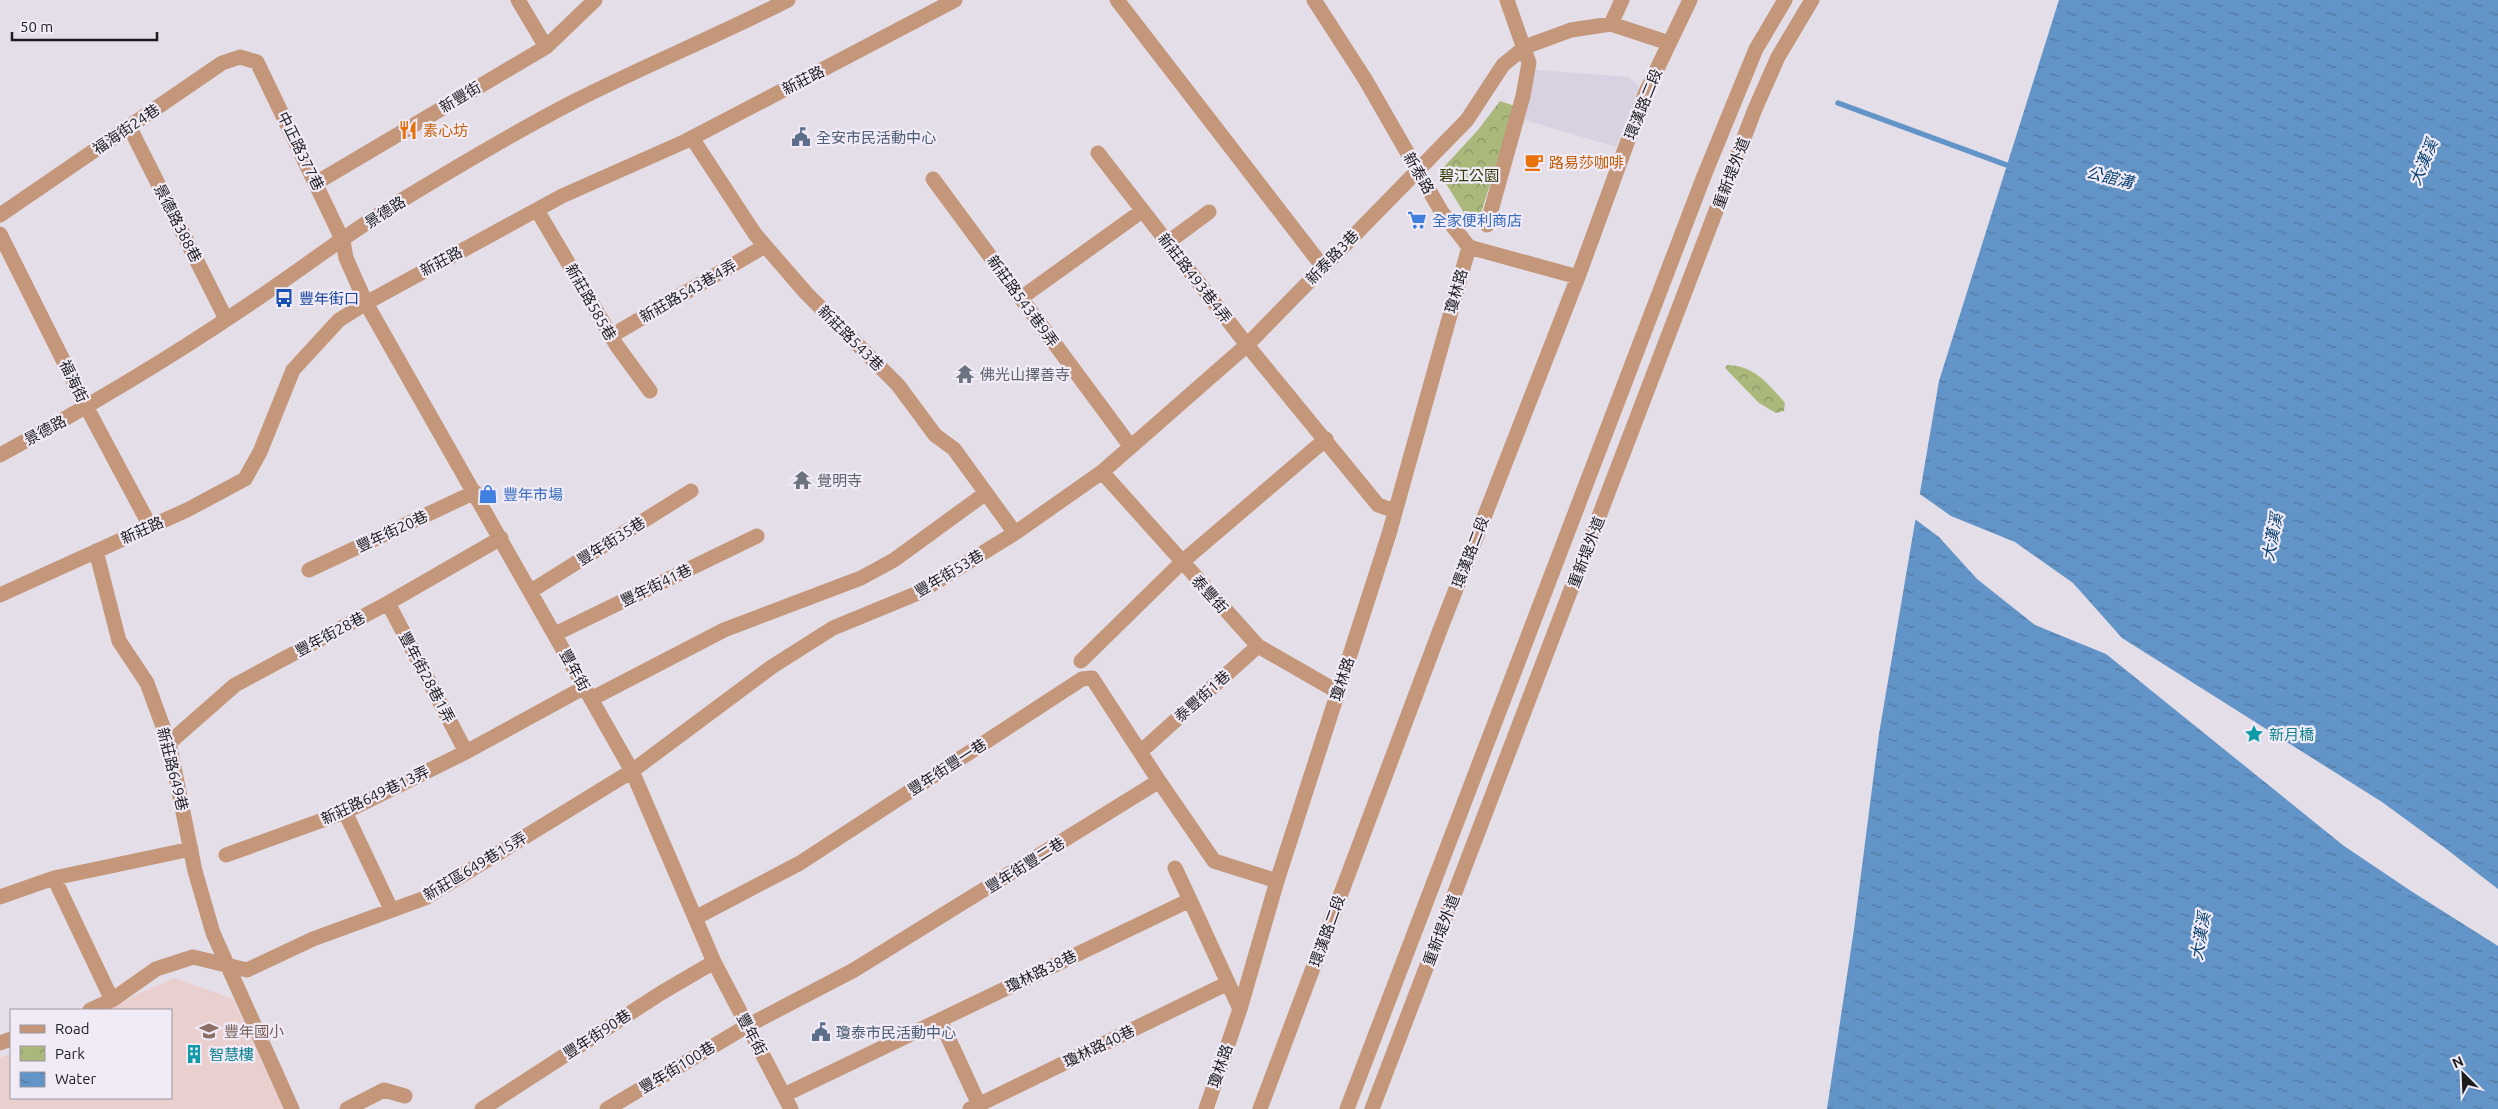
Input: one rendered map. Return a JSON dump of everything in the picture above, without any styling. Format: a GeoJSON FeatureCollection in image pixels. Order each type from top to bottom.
{"type":"FeatureCollection","features":[{"type":"Feature","properties":{"kind":"street"},"geometry":{"type":"LineString","coordinates":[[518,0],[546,47]]}},
{"type":"Feature","properties":{"kind":"street","name":"新豐街"},"geometry":{"type":"LineString","coordinates":[[316,183],[546,47],[595,0]]}},
{"type":"Feature","properties":{"kind":"street","name":"景德路"},"geometry":{"type":"LineString","coordinates":[[0,454],[87,408],[226,319],[400,202],[571,103],[644,67],[716,36],[788,0]]}},
{"type":"Feature","properties":{"kind":"street","name":"新莊路"},"geometry":{"type":"LineString","coordinates":[[0,595],[150,526],[246,479],[260,452],[293,370],[339,320],[366,303],[537,210],[692,138],[955,0]]}},
{"type":"Feature","properties":{"kind":"street"},"geometry":{"type":"LineString","coordinates":[[1116,0],[1323,266]]}},
{"type":"Feature","properties":{"kind":"street","name":"新泰路"},"geometry":{"type":"LineString","coordinates":[[1314,0],[1365,79],[1441,211],[1468,247]]}},
{"type":"Feature","properties":{"kind":"street"},"geometry":{"type":"LineString","coordinates":[[1487,225],[1529,63],[1507,0]]}},
{"type":"Feature","properties":{"kind":"street"},"geometry":{"type":"LineString","coordinates":[[1622,0],[1611,24],[1669,43]]}},
{"type":"Feature","properties":{"kind":"street","name":"環漢路二段"},"geometry":{"type":"LineString","coordinates":[[1260,1109],[1440,630],[1578,277],[1645,94],[1690,0]]}},
{"type":"Feature","properties":{"kind":"street","name":"重新堤外道"},"geometry":{"type":"LineString","coordinates":[[1347,1109],[1704,176],[1756,49],[1785,0]]}},
{"type":"Feature","properties":{"kind":"street","name":"重新堤外道"},"geometry":{"type":"LineString","coordinates":[[1372,1109],[1755,109],[1778,57],[1812,0]]}},
{"type":"Feature","properties":{"kind":"street","name":"新泰路3巷"},"geometry":{"type":"LineString","coordinates":[[1247,345],[1467,120],[1503,64],[1525,47],[1571,30],[1611,24]]}},
{"type":"Feature","properties":{"kind":"street","name":"福海街24巷"},"geometry":{"type":"LineString","coordinates":[[0,215],[222,63],[240,57],[257,62]]}},
{"type":"Feature","properties":{"kind":"street","name":"中正路377巷"},"geometry":{"type":"LineString","coordinates":[[257,62],[343,240]]}},
{"type":"Feature","properties":{"kind":"street","name":"景德路388巷"},"geometry":{"type":"LineString","coordinates":[[129,126],[226,319]]}},
{"type":"Feature","properties":{"kind":"street","name":"新莊路543巷"},"geometry":{"type":"LineString","coordinates":[[692,138],[755,234],[806,293],[898,385],[935,435],[954,449],[1015,533]]}},
{"type":"Feature","properties":{"kind":"street","name":"新莊路493巷4弄"},"geometry":{"type":"LineString","coordinates":[[1098,153],[1247,345],[1326,439],[1378,505],[1395,511]]}},
{"type":"Feature","properties":{"kind":"street","name":"新莊路543巷9弄"},"geometry":{"type":"LineString","coordinates":[[933,179],[1131,447]]}},
{"type":"Feature","properties":{"kind":"street","name":"新莊路585巷"},"geometry":{"type":"LineString","coordinates":[[537,210],[611,336],[650,391]]}},
{"type":"Feature","properties":{"kind":"street"},"geometry":{"type":"LineString","coordinates":[[1021,298],[1142,211]]}},
{"type":"Feature","properties":{"kind":"street"},"geometry":{"type":"LineString","coordinates":[[1167,243],[1209,212]]}},
{"type":"Feature","properties":{"kind":"street","name":"福海街"},"geometry":{"type":"LineString","coordinates":[[0,234],[87,408],[150,526]]}},
{"type":"Feature","properties":{"kind":"street","name":"豐年街"},"geometry":{"type":"LineString","coordinates":[[343,240],[346,258],[366,303],[632,771],[714,962],[791,1109]]}},
{"type":"Feature","properties":{"kind":"street","name":"新莊路543巷4弄"},"geometry":{"type":"LineString","coordinates":[[611,336],[765,246]]}},
{"type":"Feature","properties":{"kind":"street"},"geometry":{"type":"LineString","coordinates":[[1468,247],[1578,277]]}},
{"type":"Feature","properties":{"kind":"street","name":"瓊林路"},"geometry":{"type":"LineString","coordinates":[[1206,1109],[1240,1009],[1277,882],[1395,511],[1468,247]]}},
{"type":"Feature","properties":{"kind":"street","name":"豐年街53巷"},"geometry":{"type":"LineString","coordinates":[[632,771],[773,666],[833,628],[918,593],[1015,533],[1102,472],[1247,345]]}},
{"type":"Feature","properties":{"kind":"street"},"geometry":{"type":"LineString","coordinates":[[1081,661],[1182,562],[1326,439]]}},
{"type":"Feature","properties":{"kind":"street","name":"泰豐街"},"geometry":{"type":"LineString","coordinates":[[1102,472],[1258,646],[1338,692]]}},
{"type":"Feature","properties":{"kind":"street","name":"豐年街35巷"},"geometry":{"type":"LineString","coordinates":[[531,591],[691,491]]}},
{"type":"Feature","properties":{"kind":"street","name":"豐年街20巷"},"geometry":{"type":"LineString","coordinates":[[309,570],[475,492]]}},
{"type":"Feature","properties":{"kind":"street"},"geometry":{"type":"LineString","coordinates":[[588,693],[724,630],[861,578],[894,560],[986,493]]}},
{"type":"Feature","properties":{"kind":"street","name":"豐年街41巷"},"geometry":{"type":"LineString","coordinates":[[555,634],[758,536]]}},
{"type":"Feature","properties":{"kind":"street","name":"豐年街28巷"},"geometry":{"type":"LineString","coordinates":[[169,743],[235,685],[388,603],[501,538]]}},
{"type":"Feature","properties":{"kind":"street","name":"新莊路649巷"},"geometry":{"type":"LineString","coordinates":[[96,551],[119,641],[147,683],[169,743],[191,849],[213,933],[292,1109]]}},
{"type":"Feature","properties":{"kind":"street","name":"豐年街28巷1弄"},"geometry":{"type":"LineString","coordinates":[[388,603],[466,752]]}},
{"type":"Feature","properties":{"kind":"street","name":"泰豐街1巷"},"geometry":{"type":"LineString","coordinates":[[1147,746],[1258,646]]}},
{"type":"Feature","properties":{"kind":"street","name":"豐年街豐一巷"},"geometry":{"type":"LineString","coordinates":[[695,918],[800,863],[1082,679],[1092,678],[1159,781]]}},
{"type":"Feature","properties":{"kind":"street","name":"新莊路649巷13弄"},"geometry":{"type":"LineString","coordinates":[[226,855],[345,812],[588,693]]}},
{"type":"Feature","properties":{"kind":"street","name":"新莊區649巷15弄"},"geometry":{"type":"LineString","coordinates":[[92,1009],[112,1000],[156,969],[193,957],[247,970],[312,939],[425,898],[632,771]]}},
{"type":"Feature","properties":{"kind":"street"},"geometry":{"type":"LineString","coordinates":[[1159,781],[1214,861],[1277,882]]}},
{"type":"Feature","properties":{"kind":"street","name":"豐年街豐二巷"},"geometry":{"type":"LineString","coordinates":[[747,1026],[854,970],[1159,781]]}},
{"type":"Feature","properties":{"kind":"street"},"geometry":{"type":"LineString","coordinates":[[345,812],[391,909]]}},
{"type":"Feature","properties":{"kind":"street"},"geometry":{"type":"LineString","coordinates":[[0,897],[54,878],[191,849]]}},
{"type":"Feature","properties":{"kind":"street"},"geometry":{"type":"LineString","coordinates":[[1175,868],[1240,1009]]}},
{"type":"Feature","properties":{"kind":"street"},"geometry":{"type":"LineString","coordinates":[[54,878],[112,1000]]}},
{"type":"Feature","properties":{"kind":"street","name":"瓊林路38巷"},"geometry":{"type":"LineString","coordinates":[[784,1095],[1190,900]]}},
{"type":"Feature","properties":{"kind":"street","name":"豐年街90巷"},"geometry":{"type":"LineString","coordinates":[[482,1109],[661,993],[714,962]]}},
{"type":"Feature","properties":{"kind":"street","name":"瓊林路40巷"},"geometry":{"type":"LineString","coordinates":[[977,1108],[1228,983]]}},
{"type":"Feature","properties":{"kind":"street"},"geometry":{"type":"LineString","coordinates":[[940,1020],[977,1108]]}},
{"type":"Feature","properties":{"kind":"street","name":"豐年街100巷"},"geometry":{"type":"LineString","coordinates":[[607,1109],[747,1026]]}},
{"type":"Feature","properties":{"kind":"street"},"geometry":{"type":"LineString","coordinates":[[347,1109],[384,1090],[405,1096]]}},
{"type":"Feature","properties":{"kind":"shaded area"},"geometry":{"type":"Polygon","coordinates":[[[1536,70],[1629,77],[1639,87],[1616,147],[1525,120],[1536,70]]]}},
{"type":"Feature","properties":{"kind":"shaded area","name":"豐年國小"},"geometry":{"type":"Polygon","coordinates":[[[174,978],[233,999],[284,1109],[0,1109],[0,1058],[10,1053],[10,1099],[172,1099],[172,1009],[105,1009],[174,978]]]}},
{"type":"Feature","properties":{"kind":"green space","name":"碧江公園"},"geometry":{"type":"Polygon","coordinates":[[[1500,101],[1515,106],[1479,219],[1464,213],[1442,177],[1442,169],[1478,130],[1500,101]]]}},
{"type":"Feature","properties":{"kind":"green space"},"geometry":{"type":"Polygon","coordinates":[[[1727,365],[1745,368],[1760,377],[1785,403],[1784,411],[1776,413],[1759,403],[1725,368],[1727,365]]]}},
{"type":"Feature","properties":{"kind":"water","name":"大漢溪"},"geometry":{"type":"Polygon","coordinates":[[[2059,0],[2498,0],[2498,1109],[1827,1109],[1854,929],[1879,734],[1939,381],[2059,0]]]}},
{"type":"Feature","properties":{"kind":"pier","name":"新月橋"},"geometry":{"type":"Polygon","coordinates":[[[1917,492],[1951,516],[2015,542],[2073,583],[2122,638],[2382,802],[2498,889],[2498,946],[2344,846],[2106,654],[2035,625],[1977,579],[1939,537],[1912,517],[1917,492]]]}},
{"type":"Feature","properties":{"kind":"waterway","name":"公館溝"},"geometry":{"type":"LineString","coordinates":[[1838,103],[2012,167]]}},
{"type":"Feature","properties":{"kind":"place","name":"素心坊"},"geometry":{"type":"Point","coordinates":[408,130]}},
{"type":"Feature","properties":{"kind":"place","name":"全安市民活動中心"},"geometry":{"type":"Point","coordinates":[801,137]}},
{"type":"Feature","properties":{"kind":"place","name":"路易莎咖啡"},"geometry":{"type":"Point","coordinates":[1534,162]}},
{"type":"Feature","properties":{"kind":"place","name":"全家便利商店"},"geometry":{"type":"Point","coordinates":[1417,220]}},
{"type":"Feature","properties":{"kind":"place","name":"豐年街口"},"geometry":{"type":"Point","coordinates":[284,298]}},
{"type":"Feature","properties":{"kind":"place","name":"佛光山擇善寺"},"geometry":{"type":"Point","coordinates":[965,374]}},
{"type":"Feature","properties":{"kind":"place","name":"覺明寺"},"geometry":{"type":"Point","coordinates":[802,480]}},
{"type":"Feature","properties":{"kind":"place","name":"豐年市場"},"geometry":{"type":"Point","coordinates":[488,494]}},
{"type":"Feature","properties":{"kind":"place","name":"新月橋"},"geometry":{"type":"Point","coordinates":[2254,734]}},
{"type":"Feature","properties":{"kind":"place","name":"豐年國小"},"geometry":{"type":"Point","coordinates":[209,1031]}},
{"type":"Feature","properties":{"kind":"place","name":"瓊泰市民活動中心"},"geometry":{"type":"Point","coordinates":[821,1032]}},
{"type":"Feature","properties":{"kind":"place","name":"智慧樓"},"geometry":{"type":"Point","coordinates":[194,1054]}}]}
